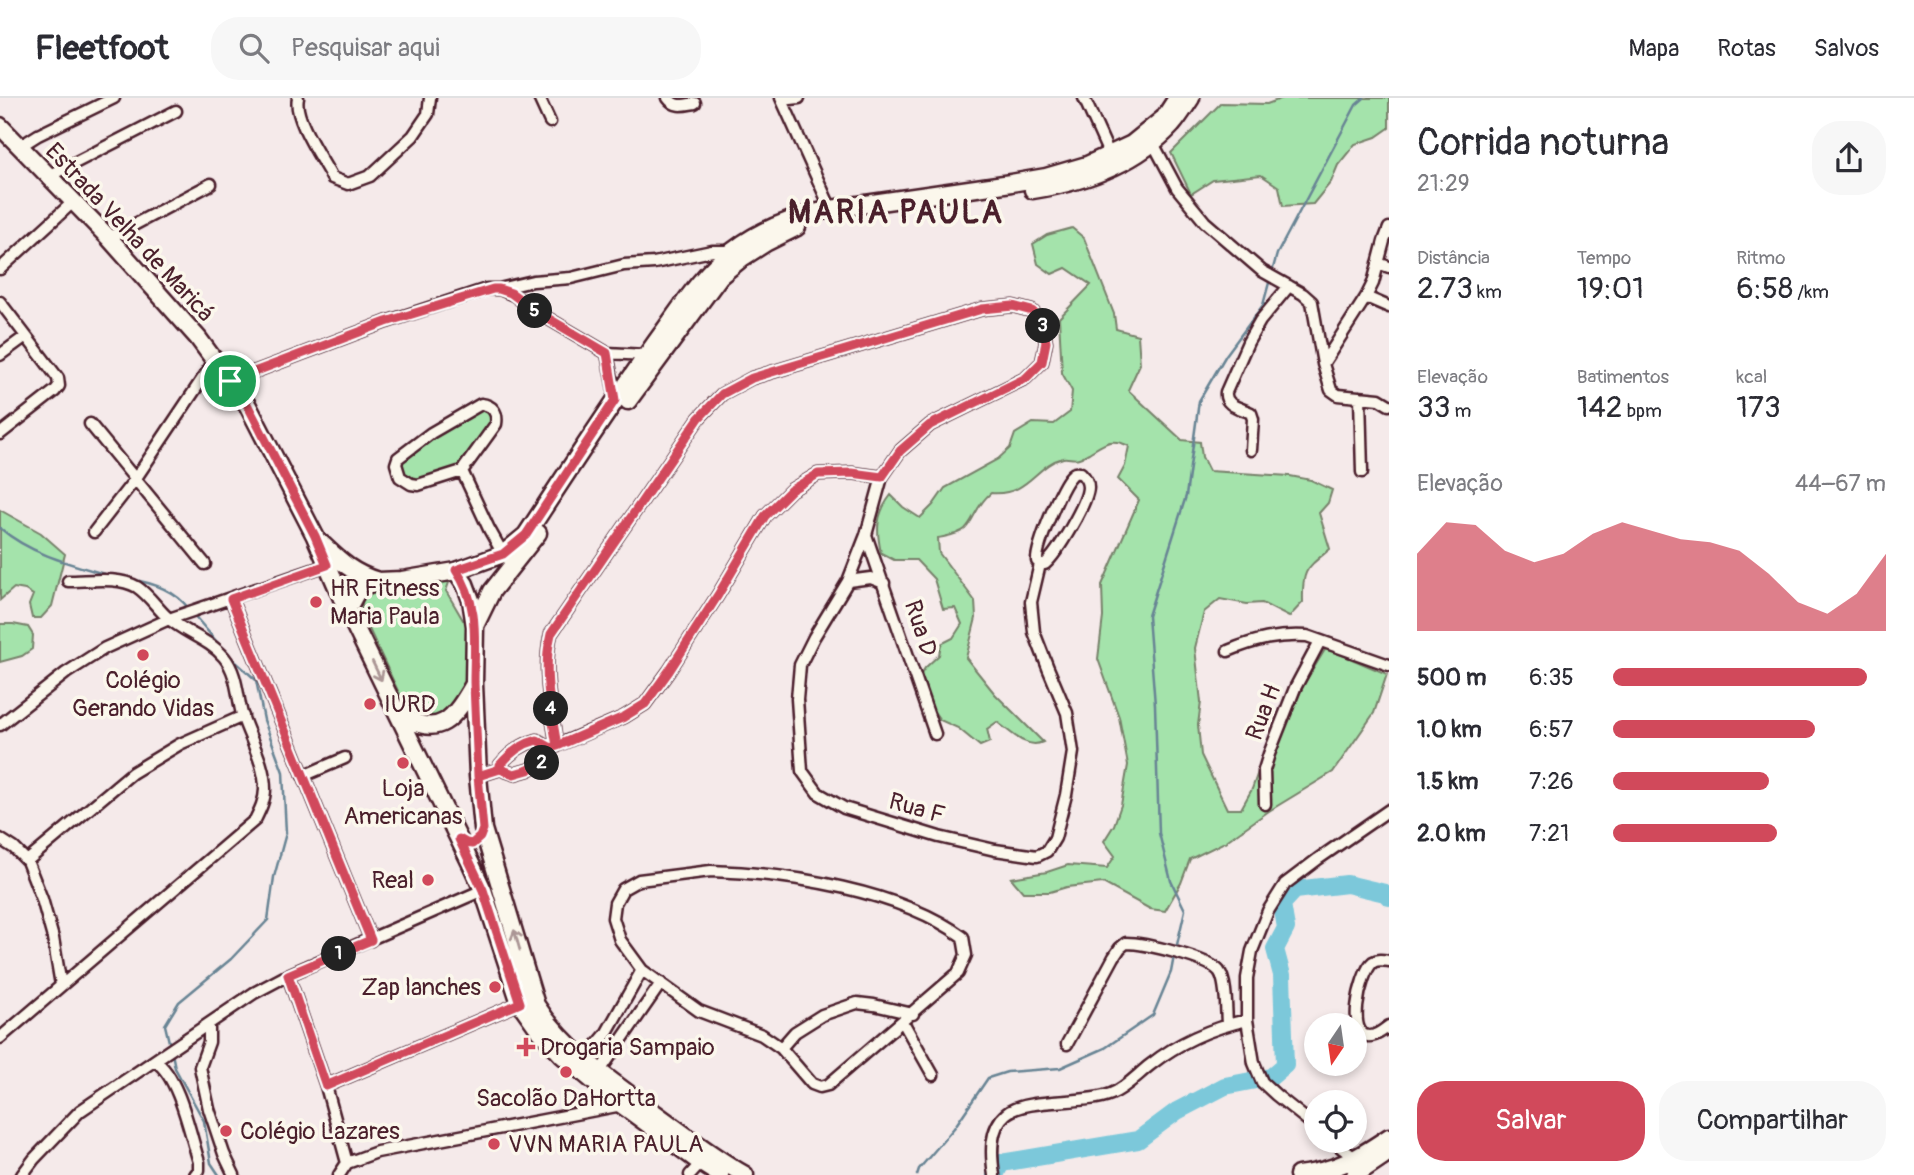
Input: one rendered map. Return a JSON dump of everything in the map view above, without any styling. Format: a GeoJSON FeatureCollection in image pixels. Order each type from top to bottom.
{"type":"FeatureCollection","features":[{"type":"Feature","properties":{"kind":"main road"},"geometry":{"type":"LineString","coordinates":[[315,536],[343,564],[362,576],[378,580],[402,580],[456,570],[503,554],[526,535],[615,400],[680,308],[732,251],[766,229],[806,214],[1046,177],[1087,165],[1105,164],[1164,118],[1177,98]]}},
{"type":"Feature","properties":{"kind":"main road"},"geometry":{"type":"LineString","coordinates":[[475,626],[492,591],[547,521],[656,361],[720,276],[742,258],[794,228],[819,221],[1057,186],[1105,164],[1137,155],[1174,123],[1191,98]]}},
{"type":"Feature","properties":{"kind":"main road","name":"Estrada Velha de Maricá"},"geometry":{"type":"LineString","coordinates":[[2,133],[49,176],[109,238],[198,338],[248,406],[315,536],[347,610],[483,890],[520,1003],[562,1055],[696,1169],[720,1175]]}},
{"type":"Feature","properties":{"kind":"main road"},"geometry":{"type":"LineString","coordinates":[[456,570],[466,584],[475,626],[474,684],[483,829],[536,1005],[551,1027],[585,1059],[696,1144],[745,1175]]}},
{"type":"Feature","properties":{"kind":"main road"},"geometry":{"type":"LineString","coordinates":[[347,610],[362,586],[378,580]]}},
{"type":"Feature","properties":{"kind":"main road"},"geometry":{"type":"LineString","coordinates":[[398,713],[413,723],[429,726],[443,723],[453,716],[474,684]]}},
{"type":"Feature","properties":{"kind":"main road"},"geometry":{"type":"LineString","coordinates":[[459,839],[472,844],[480,837],[483,829]]}},
{"type":"Feature","properties":{"kind":"main road"},"geometry":{"type":"LineString","coordinates":[[1359,1167],[1389,1137]]}},
{"type":"Feature","properties":{"kind":"main road"},"geometry":{"type":"LineString","coordinates":[[1298,1175],[1335,1168],[1359,1167],[1389,1152]]}},
{"type":"Feature","properties":{"kind":"street"},"geometry":{"type":"LineString","coordinates":[[19,147],[114,98]]}},
{"type":"Feature","properties":{"kind":"street"},"geometry":{"type":"LineString","coordinates":[[298,98],[303,125],[332,178],[348,184],[370,176],[413,136],[428,114],[430,98]]}},
{"type":"Feature","properties":{"kind":"street"},"geometry":{"type":"LineString","coordinates":[[539,98],[550,122]]}},
{"type":"Feature","properties":{"kind":"street"},"geometry":{"type":"LineString","coordinates":[[668,98],[674,105],[695,103]]}},
{"type":"Feature","properties":{"kind":"street"},"geometry":{"type":"LineString","coordinates":[[799,98],[782,99],[831,209]]}},
{"type":"Feature","properties":{"kind":"street"},"geometry":{"type":"LineString","coordinates":[[1084,98],[1106,147],[1105,164]]}},
{"type":"Feature","properties":{"kind":"street"},"geometry":{"type":"LineString","coordinates":[[49,176],[176,111]]}},
{"type":"Feature","properties":{"kind":"street"},"geometry":{"type":"LineString","coordinates":[[1153,143],[1177,188],[1205,222],[1262,271],[1304,294],[1312,302],[1323,364],[1331,390],[1338,395],[1384,398],[1389,405]]}},
{"type":"Feature","properties":{"kind":"street"},"geometry":{"type":"LineString","coordinates":[[109,238],[211,184]]}},
{"type":"Feature","properties":{"kind":"street"},"geometry":{"type":"LineString","coordinates":[[0,270],[73,202]]}},
{"type":"Feature","properties":{"kind":"street"},"geometry":{"type":"LineString","coordinates":[[1323,364],[1373,283],[1389,228]]}},
{"type":"Feature","properties":{"kind":"street"},"geometry":{"type":"LineString","coordinates":[[230,381],[394,319],[487,289],[582,276],[624,265],[654,263],[712,251],[732,251]]}},
{"type":"Feature","properties":{"kind":"street"},"geometry":{"type":"LineString","coordinates":[[1378,263],[1389,267]]}},
{"type":"Feature","properties":{"kind":"street"},"geometry":{"type":"LineString","coordinates":[[1251,450],[1251,413],[1228,403],[1226,392],[1260,321],[1289,286]]}},
{"type":"Feature","properties":{"kind":"street"},"geometry":{"type":"LineString","coordinates":[[499,289],[514,295],[537,312],[607,353],[646,355]]}},
{"type":"Feature","properties":{"kind":"street"},"geometry":{"type":"LineString","coordinates":[[1366,297],[1389,307]]}},
{"type":"Feature","properties":{"kind":"street"},"geometry":{"type":"LineString","coordinates":[[0,302],[58,378],[59,386],[0,434]]}},
{"type":"Feature","properties":{"kind":"street"},"geometry":{"type":"LineString","coordinates":[[478,776],[500,769],[514,774],[528,770],[544,762],[554,747],[624,717],[645,704],[718,595],[765,516],[791,490],[818,474],[852,473],[882,477],[900,451],[930,425],[1026,378],[1042,362],[1046,342],[1042,321],[1032,311],[1013,306],[982,309],[752,378],[722,394],[677,447],[551,634],[547,652],[547,682],[554,747]]}},
{"type":"Feature","properties":{"kind":"street"},"geometry":{"type":"LineString","coordinates":[[0,355],[26,336]]}},
{"type":"Feature","properties":{"kind":"street"},"geometry":{"type":"LineString","coordinates":[[607,353],[615,400]]}},
{"type":"Feature","properties":{"kind":"street"},"geometry":{"type":"LineString","coordinates":[[94,532],[136,478],[215,360]]}},
{"type":"Feature","properties":{"kind":"street"},"geometry":{"type":"LineString","coordinates":[[1360,397],[1363,472]]}},
{"type":"Feature","properties":{"kind":"street"},"geometry":{"type":"LineString","coordinates":[[486,405],[494,410],[496,424],[462,471],[418,485],[400,477],[396,464],[398,458],[431,432],[476,406],[486,405]]}},
{"type":"Feature","properties":{"kind":"street"},"geometry":{"type":"LineString","coordinates":[[90,424],[205,564]]}},
{"type":"Feature","properties":{"kind":"street"},"geometry":{"type":"LineString","coordinates":[[462,471],[503,554]]}},
{"type":"Feature","properties":{"kind":"street","name":"Rua F"},"geometry":{"type":"LineString","coordinates":[[882,477],[866,535],[848,581],[800,665],[797,699],[802,771],[818,793],[844,808],[939,837],[995,850],[1037,856],[1047,852],[1055,838],[1073,752],[1067,713],[1034,632],[1031,602],[1040,564],[1037,561],[1039,545],[1060,494],[1071,475],[1082,473],[1087,479],[1085,500],[1054,555],[1045,564],[1040,564]]}},
{"type":"Feature","properties":{"kind":"street","name":"Rua D"},"geometry":{"type":"LineString","coordinates":[[866,535],[935,734]]}},
{"type":"Feature","properties":{"kind":"street"},"geometry":{"type":"LineString","coordinates":[[0,725],[66,673],[105,648],[169,619],[327,565]]}},
{"type":"Feature","properties":{"kind":"street"},"geometry":{"type":"LineString","coordinates":[[848,581],[871,578],[884,583]]}},
{"type":"Feature","properties":{"kind":"street"},"geometry":{"type":"LineString","coordinates":[[0,1038],[255,820],[265,790],[263,772],[243,716],[233,671],[224,657],[212,646],[169,619],[136,587],[120,581],[68,581]]}},
{"type":"Feature","properties":{"kind":"street"},"geometry":{"type":"LineString","coordinates":[[231,599],[371,940]]}},
{"type":"Feature","properties":{"kind":"street"},"geometry":{"type":"LineString","coordinates":[[1228,651],[1270,636],[1307,636],[1389,665]]}},
{"type":"Feature","properties":{"kind":"street","name":"Rua H"},"geometry":{"type":"LineString","coordinates":[[1265,804],[1264,770],[1269,754],[1303,670],[1320,641]]}},
{"type":"Feature","properties":{"kind":"street"},"geometry":{"type":"LineString","coordinates":[[27,861],[132,773],[180,744],[243,716]]}},
{"type":"Feature","properties":{"kind":"street"},"geometry":{"type":"LineString","coordinates":[[500,769],[507,757],[526,743],[537,740],[554,747]]}},
{"type":"Feature","properties":{"kind":"street"},"geometry":{"type":"LineString","coordinates":[[303,776],[345,758]]}},
{"type":"Feature","properties":{"kind":"street"},"geometry":{"type":"LineString","coordinates":[[1304,1118],[1262,1082],[1254,1063],[1247,1020],[1247,978],[1252,951],[1268,911],[1285,884],[1389,810]]}},
{"type":"Feature","properties":{"kind":"street"},"geometry":{"type":"LineString","coordinates":[[0,839],[27,861],[53,938],[61,985]]}},
{"type":"Feature","properties":{"kind":"street"},"geometry":{"type":"LineString","coordinates":[[711,871],[752,872],[882,897],[945,923],[963,937],[967,955],[958,973],[913,1014],[828,1085],[820,1087],[812,1084],[781,1048],[762,1035],[699,1011],[661,984],[642,970],[620,940],[613,918],[615,903],[622,889],[639,880],[711,871]]}},
{"type":"Feature","properties":{"kind":"street"},"geometry":{"type":"LineString","coordinates":[[22,1175],[80,1111],[254,993],[288,975],[483,890]]}},
{"type":"Feature","properties":{"kind":"street"},"geometry":{"type":"LineString","coordinates":[[1067,1044],[1084,1009],[1120,948],[1126,943],[1184,955],[1220,971],[1227,1024]]}},
{"type":"Feature","properties":{"kind":"street"},"geometry":{"type":"LineString","coordinates":[[1389,961],[1381,959],[1370,965],[1361,989],[1356,1015],[1357,1024],[1362,1032],[1368,1035],[1373,1036],[1389,1026]]}},
{"type":"Feature","properties":{"kind":"street"},"geometry":{"type":"LineString","coordinates":[[585,1059],[606,1034],[642,970]]}},
{"type":"Feature","properties":{"kind":"street"},"geometry":{"type":"LineString","coordinates":[[288,975],[326,1086],[347,1163]]}},
{"type":"Feature","properties":{"kind":"street"},"geometry":{"type":"LineString","coordinates":[[600,1071],[661,984]]}},
{"type":"Feature","properties":{"kind":"street"},"geometry":{"type":"LineString","coordinates":[[326,1086],[520,1003]]}},
{"type":"Feature","properties":{"kind":"street"},"geometry":{"type":"LineString","coordinates":[[781,1048],[795,1032],[822,1015],[857,1003],[913,1014]]}},
{"type":"Feature","properties":{"kind":"street"},"geometry":{"type":"LineString","coordinates":[[994,1175],[992,1161],[995,1128],[1006,1114],[1020,1107],[1111,1094],[1150,1064],[1204,1032],[1247,1020]]}},
{"type":"Feature","properties":{"kind":"street"},"geometry":{"type":"LineString","coordinates":[[903,1022],[933,1075]]}},
{"type":"Feature","properties":{"kind":"street"},"geometry":{"type":"LineString","coordinates":[[209,1024],[209,1042],[200,1067],[209,1109],[234,1175]]}},
{"type":"Feature","properties":{"kind":"street"},"geometry":{"type":"LineString","coordinates":[[157,1060],[166,1070],[178,1094],[199,1162],[199,1170],[195,1175]]}},
{"type":"Feature","properties":{"kind":"street"},"geometry":{"type":"LineString","coordinates":[[339,1175],[347,1163],[377,1152],[622,1105]]}},
{"type":"Feature","properties":{"kind":"street"},"geometry":{"type":"LineString","coordinates":[[1345,1153],[1359,1167]]}},
{"type":"Feature","properties":{"kind":"green space"},"geometry":{"type":"Polygon","coordinates":[[[1283,98],[1389,98],[1389,128],[1376,137],[1355,144],[1338,165],[1331,182],[1313,204],[1283,206],[1279,187],[1261,175],[1213,180],[1191,194],[1171,153],[1221,103],[1267,104],[1283,98]]]}},
{"type":"Feature","properties":{"kind":"green space"},"geometry":{"type":"Polygon","coordinates":[[[1072,228],[1084,238],[1114,314],[1116,329],[1138,335],[1140,364],[1128,390],[1182,440],[1200,442],[1202,457],[1209,471],[1290,476],[1311,480],[1332,490],[1328,503],[1319,513],[1330,549],[1307,571],[1303,583],[1303,602],[1289,617],[1262,603],[1247,604],[1220,599],[1204,612],[1195,648],[1201,702],[1198,725],[1201,755],[1227,809],[1241,809],[1258,772],[1287,723],[1304,684],[1326,648],[1387,674],[1374,713],[1333,772],[1225,842],[1190,859],[1181,883],[1165,911],[1150,909],[1103,883],[1050,892],[1023,892],[1011,878],[1047,872],[1068,865],[1107,868],[1115,856],[1104,841],[1114,825],[1121,805],[1128,765],[1119,717],[1098,659],[1103,617],[1102,585],[1139,500],[1118,479],[1125,466],[1129,446],[1108,442],[1080,458],[1063,458],[1053,462],[1014,490],[991,493],[965,529],[938,538],[939,553],[975,601],[976,618],[966,658],[995,694],[1043,742],[1024,742],[997,722],[987,729],[990,742],[980,746],[958,728],[940,720],[928,703],[918,679],[939,655],[941,644],[953,638],[962,624],[955,608],[943,609],[934,579],[916,560],[894,560],[881,553],[879,545],[880,516],[891,495],[920,518],[945,488],[998,459],[1010,448],[1015,434],[1033,423],[1054,424],[1070,412],[1072,391],[1062,373],[1059,318],[1091,285],[1066,268],[1052,274],[1038,264],[1033,244],[1047,235],[1072,228]]]}},
{"type":"Feature","properties":{"kind":"green space"},"geometry":{"type":"Polygon","coordinates":[[[478,410],[488,411],[492,422],[463,465],[457,470],[417,480],[405,474],[402,461],[478,410]]]}},
{"type":"Feature","properties":{"kind":"green space"},"geometry":{"type":"Polygon","coordinates":[[[0,510],[41,533],[65,554],[52,606],[41,618],[32,618],[29,605],[33,595],[25,590],[14,588],[0,600],[0,510]]]}},
{"type":"Feature","properties":{"kind":"green space"},"geometry":{"type":"Polygon","coordinates":[[[451,577],[446,591],[463,620],[472,620],[471,677],[456,709],[430,720],[414,713],[398,691],[361,612],[363,597],[378,591],[426,588],[451,577]]]}},
{"type":"Feature","properties":{"kind":"green space"},"geometry":{"type":"Polygon","coordinates":[[[0,624],[28,627],[33,635],[32,649],[22,656],[0,662],[0,624]]]}},
{"type":"Feature","properties":{"kind":"waterway"},"geometry":{"type":"LineString","coordinates":[[1272,272],[1277,254],[1356,105],[1364,98]]}},
{"type":"Feature","properties":{"kind":"waterway"},"geometry":{"type":"LineString","coordinates":[[1176,949],[1185,910],[1171,881],[1159,833],[1155,705],[1148,616],[1186,496],[1199,401],[1226,355],[1263,305],[1270,279]]}},
{"type":"Feature","properties":{"kind":"waterway"},"geometry":{"type":"LineString","coordinates":[[0,528],[37,551],[108,575]]}},
{"type":"Feature","properties":{"kind":"waterway"},"geometry":{"type":"LineString","coordinates":[[128,579],[162,588],[177,597],[189,609]]}},
{"type":"Feature","properties":{"kind":"waterway"},"geometry":{"type":"LineString","coordinates":[[193,614],[223,649]]}},
{"type":"Feature","properties":{"kind":"waterway"},"geometry":{"type":"LineString","coordinates":[[170,1046],[165,1025],[179,1002],[231,959],[268,920],[274,877],[286,833],[283,772],[264,720],[256,680],[227,654]]}},
{"type":"Feature","properties":{"kind":"waterway"},"geometry":{"type":"LineString","coordinates":[[995,1175],[1001,1163],[1138,1140],[1177,1111],[1225,1086],[1271,1077],[1285,1065],[1282,975],[1275,949],[1286,928],[1282,904],[1295,890],[1347,884],[1385,893],[1389,897]]}},
{"type":"Feature","properties":{"kind":"waterway"},"geometry":{"type":"LineString","coordinates":[[917,1175],[988,1078],[1007,1072],[1060,1068],[1105,1048],[1153,1015],[1171,972],[1174,956]]}},
{"type":"Feature","properties":{"kind":"waterway"},"geometry":{"type":"LineString","coordinates":[[172,1053],[175,1068],[204,1121],[211,1163],[219,1175]]}},
{"type":"Feature","properties":{"kind":"place","name":"HR Fitness Maria Paula"},"geometry":{"type":"Point","coordinates":[316,602]}},
{"type":"Feature","properties":{"kind":"place","name":"Colégio Gerando Vidas"},"geometry":{"type":"Point","coordinates":[143,655]}},
{"type":"Feature","properties":{"kind":"place","name":"IURD"},"geometry":{"type":"Point","coordinates":[370,704]}},
{"type":"Feature","properties":{"kind":"place","name":"Loja Americanas"},"geometry":{"type":"Point","coordinates":[403,763]}},
{"type":"Feature","properties":{"kind":"place","name":"Real"},"geometry":{"type":"Point","coordinates":[428,880]}},
{"type":"Feature","properties":{"kind":"place","name":"Zap lanches"},"geometry":{"type":"Point","coordinates":[495,987]}},
{"type":"Feature","properties":{"kind":"place","name":"Drogaria Sampaio"},"geometry":{"type":"Point","coordinates":[526,1047]}},
{"type":"Feature","properties":{"kind":"place","name":"Sacolão DaHortta"},"geometry":{"type":"Point","coordinates":[566,1072]}},
{"type":"Feature","properties":{"kind":"place","name":"Colégio Lazares"},"geometry":{"type":"Point","coordinates":[226,1131]}},
{"type":"Feature","properties":{"kind":"place","name":"VVN MARIA PAULA"},"geometry":{"type":"Point","coordinates":[494,1144]}},
{"type":"Feature","properties":{"kind":"district","name":"MARIA PAULA"},"geometry":{"type":"Point","coordinates":[896,212]}},
{"type":"Feature","properties":{"kind":"route"},"geometry":{"type":"LineString","coordinates":[[230,381],[248,406],[315,536],[327,565],[231,599],[371,940],[288,975],[326,1086],[520,1003],[483,890],[459,839],[472,844],[480,837],[483,829],[478,776],[500,769],[514,774],[528,770],[544,762],[551,748],[557,746],[624,717],[645,704],[718,595],[765,516],[791,490],[818,474],[852,473],[882,477],[900,451],[930,425],[1026,378],[1042,362],[1046,342],[1042,321],[1032,311],[1013,306],[982,309],[752,378],[722,394],[699,418],[670,457],[551,634],[547,652],[547,682],[557,746],[551,748],[537,740],[526,743],[507,757],[500,769],[496,771],[478,776],[474,684],[475,626],[466,584],[456,570],[503,554],[526,535],[615,400],[607,353],[537,312],[511,293],[487,289],[386,322],[230,381]]}}]}
